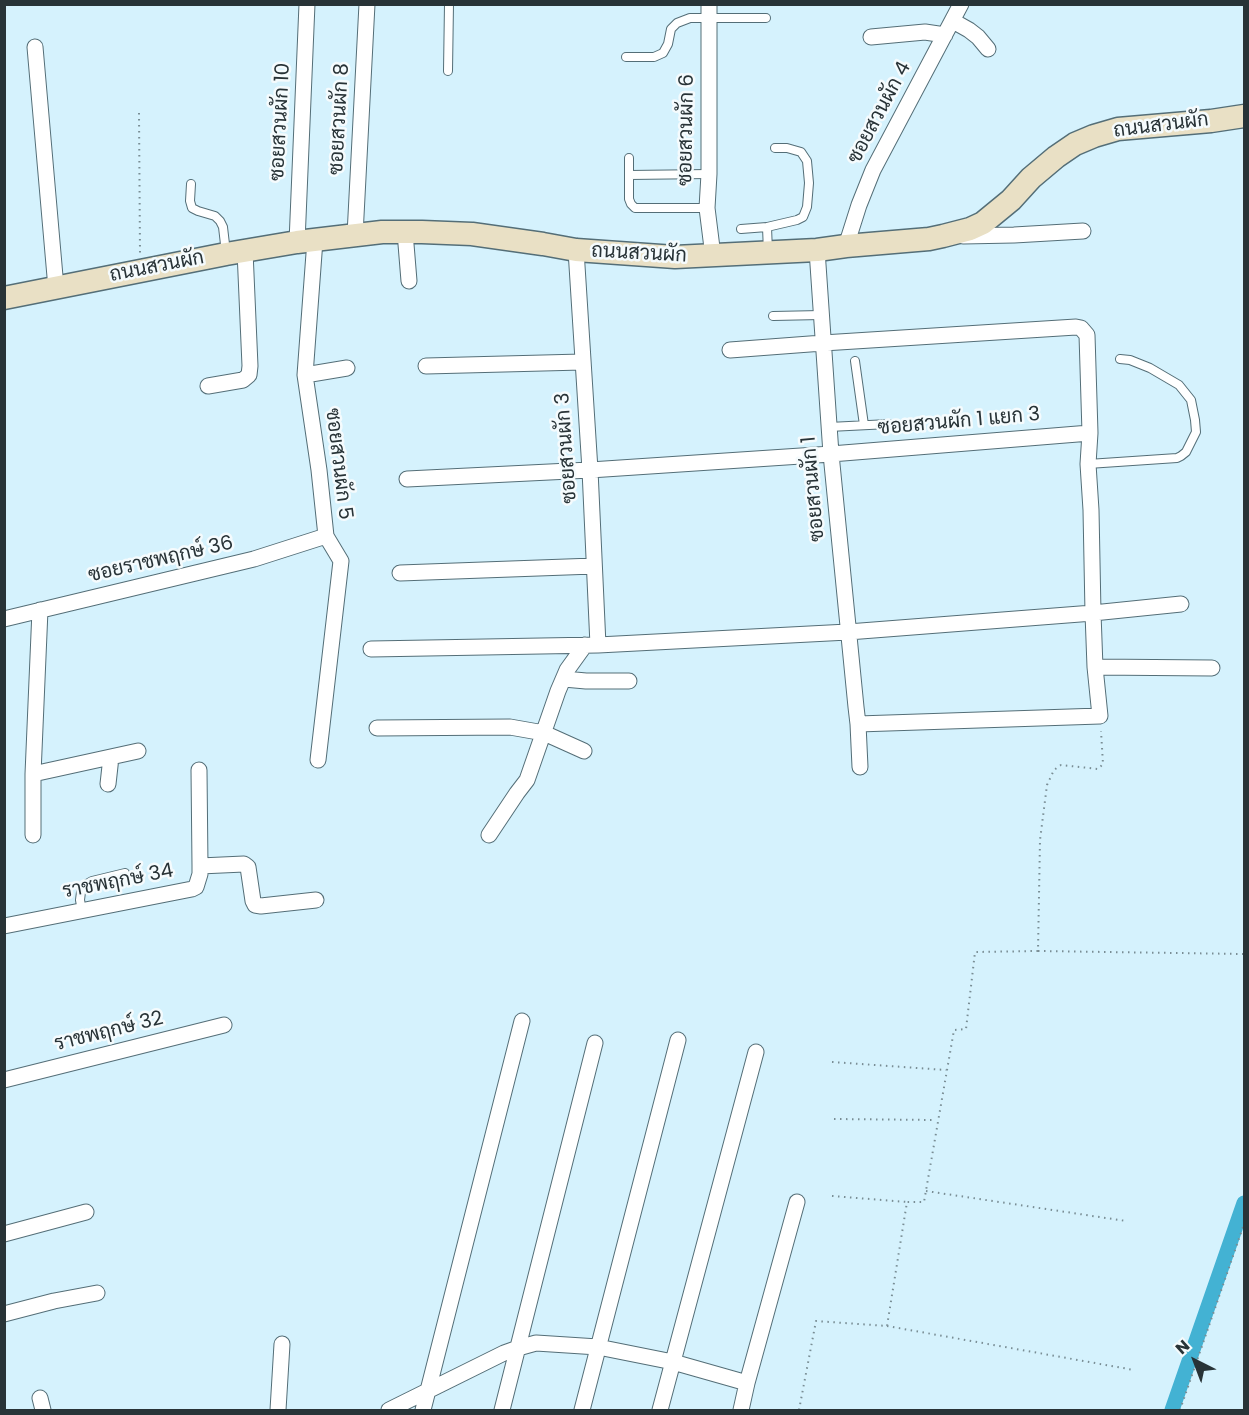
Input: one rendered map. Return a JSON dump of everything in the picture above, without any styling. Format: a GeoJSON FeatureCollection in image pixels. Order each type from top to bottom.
{"type":"FeatureCollection","features":[{"type":"Feature","properties":{"kind":"street","name":"ซอยสวนผัก 10"},"geometry":{"type":"LineString","coordinates":[[306,241],[307,4]]}},
{"type":"Feature","properties":{"kind":"street","name":"ซอยสวนผัก 8"},"geometry":{"type":"LineString","coordinates":[[355,235],[367,4]]}},
{"type":"Feature","properties":{"kind":"street","name":"ซอยสวนผัก 4"},"geometry":{"type":"LineString","coordinates":[[846,246],[873,170],[961,4]]}},
{"type":"Feature","properties":{"kind":"street","name":"ซอยสวนผัก 6"},"geometry":{"type":"LineString","coordinates":[[708,11],[709,174],[707,208],[713,256]]}},
{"type":"Feature","properties":{"kind":"street"},"geometry":{"type":"LineString","coordinates":[[953,21],[969,30],[988,49]]}},
{"type":"Feature","properties":{"kind":"street"},"geometry":{"type":"LineString","coordinates":[[871,37],[925,32],[945,35]]}},
{"type":"Feature","properties":{"kind":"street"},"geometry":{"type":"LineString","coordinates":[[35,47],[56,288]]}},
{"type":"Feature","properties":{"kind":"street","name":"ถนนสวนผัก"},"geometry":{"type":"LineString","coordinates":[[4,298],[235,252],[382,232],[472,234],[576,250],[675,257],[817,250],[943,236],[983,223],[1011,200],[1056,156],[1094,136],[1118,129],[1245,116]]}},
{"type":"Feature","properties":{"kind":"street"},"geometry":{"type":"LineString","coordinates":[[943,236],[1083,231]]}},
{"type":"Feature","properties":{"kind":"street"},"geometry":{"type":"LineString","coordinates":[[405,232],[409,281]]}},
{"type":"Feature","properties":{"kind":"street","name":"ซอยสวนผัก 5"},"geometry":{"type":"LineString","coordinates":[[306,241],[305,375],[326,536],[341,561],[318,760]]}},
{"type":"Feature","properties":{"kind":"street","name":"ซอยสวนผัก 3"},"geometry":{"type":"LineString","coordinates":[[576,250],[594,566],[592,645]]}},
{"type":"Feature","properties":{"kind":"street","name":"ซอยสวนผัก 1"},"geometry":{"type":"LineString","coordinates":[[817,250],[831,454],[858,724],[860,767]]}},
{"type":"Feature","properties":{"kind":"street"},"geometry":{"type":"LineString","coordinates":[[208,386],[243,380],[249,375],[250,366],[235,252]]}},
{"type":"Feature","properties":{"kind":"street"},"geometry":{"type":"LineString","coordinates":[[730,350],[1076,327],[1081,328],[1087,335],[1093,613],[1100,716],[858,724]]}},
{"type":"Feature","properties":{"kind":"street"},"geometry":{"type":"LineString","coordinates":[[426,366],[582,362]]}},
{"type":"Feature","properties":{"kind":"street"},"geometry":{"type":"LineString","coordinates":[[305,375],[346,368]]}},
{"type":"Feature","properties":{"kind":"street","name":"ซอยสวนผัก 1 แยก 3"},"geometry":{"type":"LineString","coordinates":[[407,479],[831,454],[1090,433]]}},
{"type":"Feature","properties":{"kind":"street","name":"ซอยราชพฤกษ์ 36"},"geometry":{"type":"LineString","coordinates":[[4,619],[254,559],[326,536]]}},
{"type":"Feature","properties":{"kind":"street"},"geometry":{"type":"LineString","coordinates":[[400,573],[594,566]]}},
{"type":"Feature","properties":{"kind":"street"},"geometry":{"type":"LineString","coordinates":[[371,650],[592,645],[848,632],[1181,604]]}},
{"type":"Feature","properties":{"kind":"street"},"geometry":{"type":"LineString","coordinates":[[33,835],[33,774],[40,610]]}},
{"type":"Feature","properties":{"kind":"street"},"geometry":{"type":"LineString","coordinates":[[489,835],[527,780],[567,670],[592,645]]}},
{"type":"Feature","properties":{"kind":"street"},"geometry":{"type":"LineString","coordinates":[[1095,667],[1212,668]]}},
{"type":"Feature","properties":{"kind":"street"},"geometry":{"type":"LineString","coordinates":[[564,679],[629,681]]}},
{"type":"Feature","properties":{"kind":"street"},"geometry":{"type":"LineString","coordinates":[[377,728],[510,727],[544,733],[584,751]]}},
{"type":"Feature","properties":{"kind":"street"},"geometry":{"type":"LineString","coordinates":[[33,774],[138,751]]}},
{"type":"Feature","properties":{"kind":"street"},"geometry":{"type":"LineString","coordinates":[[108,784],[111,757]]}},
{"type":"Feature","properties":{"kind":"street","name":"ราชพฤกษ์ 34"},"geometry":{"type":"LineString","coordinates":[[4,926],[196,887],[200,866],[199,770]]}},
{"type":"Feature","properties":{"kind":"street"},"geometry":{"type":"LineString","coordinates":[[200,866],[244,864],[248,867],[255,905],[316,900]]}},
{"type":"Feature","properties":{"kind":"street"},"geometry":{"type":"LineString","coordinates":[[423,1410],[522,1021]]}},
{"type":"Feature","properties":{"kind":"street","name":"ราชพฤกษ์ 32"},"geometry":{"type":"LineString","coordinates":[[4,1080],[224,1025]]}},
{"type":"Feature","properties":{"kind":"street"},"geometry":{"type":"LineString","coordinates":[[582,1410],[678,1040]]}},
{"type":"Feature","properties":{"kind":"street"},"geometry":{"type":"LineString","coordinates":[[502,1410],[595,1043]]}},
{"type":"Feature","properties":{"kind":"street"},"geometry":{"type":"LineString","coordinates":[[660,1410],[756,1052]]}},
{"type":"Feature","properties":{"kind":"street"},"geometry":{"type":"LineString","coordinates":[[741,1410],[797,1202]]}},
{"type":"Feature","properties":{"kind":"street"},"geometry":{"type":"LineString","coordinates":[[4,1234],[86,1212]]}},
{"type":"Feature","properties":{"kind":"street"},"geometry":{"type":"LineString","coordinates":[[4,1314],[97,1293]]}},
{"type":"Feature","properties":{"kind":"street"},"geometry":{"type":"LineString","coordinates":[[278,1410],[282,1344]]}},
{"type":"Feature","properties":{"kind":"street"},"geometry":{"type":"LineString","coordinates":[[389,1410],[504,1353],[536,1344],[598,1347],[673,1362],[747,1383]]}},
{"type":"Feature","properties":{"kind":"lane"},"geometry":{"type":"LineString","coordinates":[[448,71],[449,4]]}},
{"type":"Feature","properties":{"kind":"lane"},"geometry":{"type":"LineString","coordinates":[[626,57],[654,57],[663,53],[668,44],[671,29],[677,22],[708,11],[766,18]]}},
{"type":"Feature","properties":{"kind":"lane"},"geometry":{"type":"LineString","coordinates":[[741,229],[767,227],[803,217],[807,207],[809,183],[807,161],[801,152],[787,148],[775,148]]}},
{"type":"Feature","properties":{"kind":"lane"},"geometry":{"type":"LineString","coordinates":[[629,158],[629,199],[635,208],[707,208]]}},
{"type":"Feature","properties":{"kind":"lane"},"geometry":{"type":"LineString","coordinates":[[629,175],[709,174]]}},
{"type":"Feature","properties":{"kind":"lane"},"geometry":{"type":"LineString","coordinates":[[191,184],[192,208],[215,216],[224,227],[235,252]]}},
{"type":"Feature","properties":{"kind":"lane"},"geometry":{"type":"LineString","coordinates":[[767,227],[768,253]]}},
{"type":"Feature","properties":{"kind":"lane"},"geometry":{"type":"LineString","coordinates":[[773,316],[821,315]]}},
{"type":"Feature","properties":{"kind":"lane"},"geometry":{"type":"LineString","coordinates":[[1088,464],[1177,458],[1186,452],[1196,432],[1191,400],[1179,385],[1150,368],[1130,360],[1120,359]]}},
{"type":"Feature","properties":{"kind":"lane"},"geometry":{"type":"LineString","coordinates":[[855,361],[864,425]]}},
{"type":"Feature","properties":{"kind":"lane"},"geometry":{"type":"LineString","coordinates":[[829,427],[889,424]]}},
{"type":"Feature","properties":{"kind":"lane"},"geometry":{"type":"LineString","coordinates":[[82,911],[80,900],[85,885],[92,881],[125,873]]}},
{"type":"Feature","properties":{"kind":"path"},"geometry":{"type":"LineString","coordinates":[[139,113],[140,271]]}},
{"type":"Feature","properties":{"kind":"path"},"geometry":{"type":"LineString","coordinates":[[1038,951],[1040,840],[1047,785],[1054,770],[1060,765],[1098,769],[1103,764],[1100,716]]}},
{"type":"Feature","properties":{"kind":"path"},"geometry":{"type":"LineString","coordinates":[[832,1196],[924,1202],[954,1030],[966,1029],[975,952],[1245,954]]}},
{"type":"Feature","properties":{"kind":"path"},"geometry":{"type":"LineString","coordinates":[[832,1062],[947,1070]]}},
{"type":"Feature","properties":{"kind":"path"},"geometry":{"type":"LineString","coordinates":[[834,1119],[938,1120]]}},
{"type":"Feature","properties":{"kind":"path"},"geometry":{"type":"LineString","coordinates":[[926,1191],[1126,1221]]}},
{"type":"Feature","properties":{"kind":"path"},"geometry":{"type":"LineString","coordinates":[[887,1326],[907,1202]]}},
{"type":"Feature","properties":{"kind":"path"},"geometry":{"type":"LineString","coordinates":[[1180,1410],[1245,1224]]}},
{"type":"Feature","properties":{"kind":"path"},"geometry":{"type":"LineString","coordinates":[[799,1410],[816,1320],[887,1326],[1134,1370]]}},
{"type":"Feature","properties":{"kind":"waterway"},"geometry":{"type":"LineString","coordinates":[[1172,1410],[1244,1203]]}}]}
